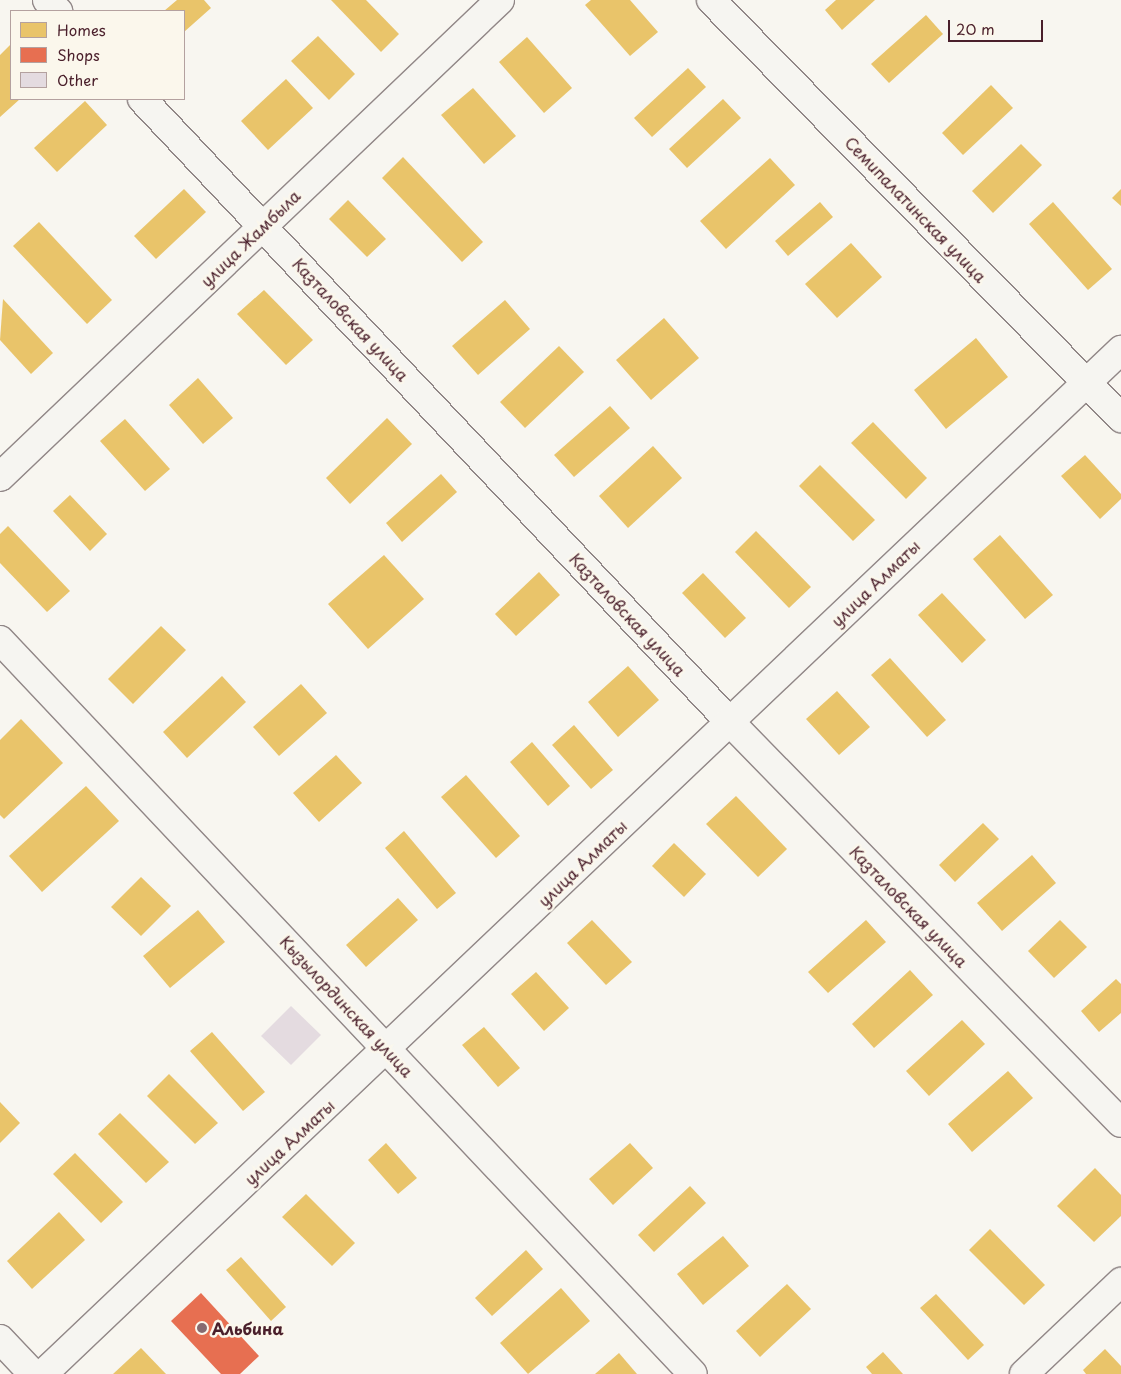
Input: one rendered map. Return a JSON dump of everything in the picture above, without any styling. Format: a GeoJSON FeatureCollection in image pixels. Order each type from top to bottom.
{"type":"FeatureCollection","features":[{"type":"Feature","properties":{"kind":"street"},"geometry":{"type":"LineString","coordinates":[[47,0],[57,10]]}},
{"type":"Feature","properties":{"kind":"street","name":"улица Жамбыла"},"geometry":{"type":"LineString","coordinates":[[0,477],[500,0]]}},
{"type":"Feature","properties":{"kind":"street","name":"Семипалатинская улица"},"geometry":{"type":"LineString","coordinates":[[711,0],[1121,418]]}},
{"type":"Feature","properties":{"kind":"street","name":"Казталовская улица"},"geometry":{"type":"LineString","coordinates":[[143,100],[263,225],[729,721],[1121,1123]]}},
{"type":"Feature","properties":{"kind":"street","name":"улица Алматы"},"geometry":{"type":"LineString","coordinates":[[43,1374],[388,1050],[729,721],[1121,350]]}},
{"type":"Feature","properties":{"kind":"street","name":"Кызылординская улица"},"geometry":{"type":"LineString","coordinates":[[0,640],[693,1374]]}},
{"type":"Feature","properties":{"kind":"street"},"geometry":{"type":"LineString","coordinates":[[1024,1374],[1121,1282]]}},
{"type":"Feature","properties":{"kind":"street"},"geometry":{"type":"LineString","coordinates":[[0,1339],[33,1374]]}},
{"type":"Feature","properties":{"kind":"building: Homes"},"geometry":{"type":"Polygon","coordinates":[[[177,0],[204,0],[211,8],[185,31],[185,10],[165,10],[177,0]]]}},
{"type":"Feature","properties":{"kind":"building: Homes"},"geometry":{"type":"Polygon","coordinates":[[[331,0],[366,0],[399,34],[381,52],[331,0]]]}},
{"type":"Feature","properties":{"kind":"building: Homes"},"geometry":{"type":"Polygon","coordinates":[[[591,0],[630,0],[658,32],[630,56],[585,5],[591,0]]]}},
{"type":"Feature","properties":{"kind":"building: Homes"},"geometry":{"type":"Polygon","coordinates":[[[836,0],[875,0],[842,30],[825,10],[836,0]]]}},
{"type":"Feature","properties":{"kind":"building: Homes"},"geometry":{"type":"Polygon","coordinates":[[[926,15],[943,34],[889,83],[871,64],[926,15]]]}},
{"type":"Feature","properties":{"kind":"building: Homes"},"geometry":{"type":"Polygon","coordinates":[[[318,36],[355,74],[329,100],[291,61],[318,36]]]}},
{"type":"Feature","properties":{"kind":"building: Homes"},"geometry":{"type":"Polygon","coordinates":[[[527,37],[572,88],[544,113],[499,62],[527,37]]]}},
{"type":"Feature","properties":{"kind":"building: Homes"},"geometry":{"type":"Polygon","coordinates":[[[10,45],[10,100],[19,100],[0,117],[0,55],[10,45]]]}},
{"type":"Feature","properties":{"kind":"building: Homes"},"geometry":{"type":"Polygon","coordinates":[[[688,68],[706,87],[652,137],[634,118],[688,68]]]}},
{"type":"Feature","properties":{"kind":"building: Homes"},"geometry":{"type":"Polygon","coordinates":[[[286,79],[313,108],[268,150],[241,121],[286,79]]]}},
{"type":"Feature","properties":{"kind":"building: Homes"},"geometry":{"type":"Polygon","coordinates":[[[991,85],[1013,108],[963,155],[942,133],[991,85]]]}},
{"type":"Feature","properties":{"kind":"building: Homes"},"geometry":{"type":"Polygon","coordinates":[[[473,88],[516,136],[484,164],[441,115],[473,88]]]}},
{"type":"Feature","properties":{"kind":"building: Homes"},"geometry":{"type":"Polygon","coordinates":[[[723,99],[741,118],[687,168],[669,149],[723,99]]]}},
{"type":"Feature","properties":{"kind":"building: Homes"},"geometry":{"type":"Polygon","coordinates":[[[85,101],[107,125],[57,172],[34,148],[85,101]]]}},
{"type":"Feature","properties":{"kind":"building: Homes"},"geometry":{"type":"Polygon","coordinates":[[[1021,144],[1042,165],[993,213],[972,191],[1021,144]]]}},
{"type":"Feature","properties":{"kind":"building: Homes"},"geometry":{"type":"Polygon","coordinates":[[[403,157],[483,242],[462,262],[382,178],[403,157]]]}},
{"type":"Feature","properties":{"kind":"building: Homes"},"geometry":{"type":"Polygon","coordinates":[[[770,158],[795,185],[726,249],[700,221],[770,158]]]}},
{"type":"Feature","properties":{"kind":"building: Homes"},"geometry":{"type":"Polygon","coordinates":[[[184,189],[206,212],[156,259],[134,236],[184,189]]]}},
{"type":"Feature","properties":{"kind":"building: Homes"},"geometry":{"type":"Polygon","coordinates":[[[1121,189],[1121,206],[1112,198],[1121,189]]]}},
{"type":"Feature","properties":{"kind":"building: Homes"},"geometry":{"type":"Polygon","coordinates":[[[348,200],[386,239],[367,257],[329,219],[348,200]]]}},
{"type":"Feature","properties":{"kind":"building: Homes"},"geometry":{"type":"Polygon","coordinates":[[[820,202],[833,217],[788,256],[775,241],[820,202]]]}},
{"type":"Feature","properties":{"kind":"building: Homes"},"geometry":{"type":"Polygon","coordinates":[[[1053,202],[1112,269],[1088,290],[1029,224],[1053,202]]]}},
{"type":"Feature","properties":{"kind":"building: Homes"},"geometry":{"type":"Polygon","coordinates":[[[39,222],[112,300],[87,324],[13,246],[39,222]]]}},
{"type":"Feature","properties":{"kind":"building: Homes"},"geometry":{"type":"Polygon","coordinates":[[[851,243],[882,277],[837,318],[805,284],[851,243]]]}},
{"type":"Feature","properties":{"kind":"building: Homes"},"geometry":{"type":"Polygon","coordinates":[[[264,290],[313,340],[286,365],[237,314],[264,290]]]}},
{"type":"Feature","properties":{"kind":"building: Homes"},"geometry":{"type":"Polygon","coordinates":[[[3,299],[53,353],[31,374],[0,340],[3,299]]]}},
{"type":"Feature","properties":{"kind":"building: Homes"},"geometry":{"type":"Polygon","coordinates":[[[505,300],[530,329],[478,375],[452,346],[505,300]]]}},
{"type":"Feature","properties":{"kind":"building: Homes"},"geometry":{"type":"Polygon","coordinates":[[[664,318],[699,358],[651,400],[616,360],[664,318]]]}},
{"type":"Feature","properties":{"kind":"building: Homes"},"geometry":{"type":"Polygon","coordinates":[[[976,338],[1008,377],[946,429],[914,390],[976,338]]]}},
{"type":"Feature","properties":{"kind":"building: Homes"},"geometry":{"type":"Polygon","coordinates":[[[559,346],[584,372],[525,428],[500,402],[559,346]]]}},
{"type":"Feature","properties":{"kind":"building: Homes"},"geometry":{"type":"Polygon","coordinates":[[[198,378],[233,418],[203,444],[169,405],[198,378]]]}},
{"type":"Feature","properties":{"kind":"building: Homes"},"geometry":{"type":"Polygon","coordinates":[[[610,406],[630,428],[574,477],[554,455],[610,406]]]}},
{"type":"Feature","properties":{"kind":"building: Homes"},"geometry":{"type":"Polygon","coordinates":[[[387,418],[412,444],[350,504],[326,478],[387,418]]]}},
{"type":"Feature","properties":{"kind":"building: Homes"},"geometry":{"type":"Polygon","coordinates":[[[125,419],[170,469],[145,491],[100,441],[125,419]]]}},
{"type":"Feature","properties":{"kind":"building: Homes"},"geometry":{"type":"Polygon","coordinates":[[[873,422],[927,478],[906,499],[851,443],[873,422]]]}},
{"type":"Feature","properties":{"kind":"building: Homes"},"geometry":{"type":"Polygon","coordinates":[[[653,446],[682,478],[628,528],[599,496],[653,446]]]}},
{"type":"Feature","properties":{"kind":"building: Homes"},"geometry":{"type":"Polygon","coordinates":[[[1085,455],[1121,494],[1121,499],[1100,519],[1061,476],[1085,455]]]}},
{"type":"Feature","properties":{"kind":"building: Homes"},"geometry":{"type":"Polygon","coordinates":[[[820,465],[875,520],[853,541],[799,486],[820,465]]]}},
{"type":"Feature","properties":{"kind":"building: Homes"},"geometry":{"type":"Polygon","coordinates":[[[441,474],[457,492],[402,542],[386,523],[441,474]]]}},
{"type":"Feature","properties":{"kind":"building: Homes"},"geometry":{"type":"Polygon","coordinates":[[[70,495],[107,534],[90,551],[53,511],[70,495]]]}},
{"type":"Feature","properties":{"kind":"building: Homes"},"geometry":{"type":"Polygon","coordinates":[[[8,526],[70,591],[47,612],[0,563],[0,534],[8,526]]]}},
{"type":"Feature","properties":{"kind":"building: Homes"},"geometry":{"type":"Polygon","coordinates":[[[756,531],[811,587],[789,608],[735,552],[756,531]]]}},
{"type":"Feature","properties":{"kind":"building: Homes"},"geometry":{"type":"Polygon","coordinates":[[[1000,535],[1053,595],[1025,619],[973,559],[1000,535]]]}},
{"type":"Feature","properties":{"kind":"building: Homes"},"geometry":{"type":"Polygon","coordinates":[[[384,555],[424,599],[368,649],[328,604],[384,555]]]}},
{"type":"Feature","properties":{"kind":"building: Homes"},"geometry":{"type":"Polygon","coordinates":[[[539,572],[560,595],[516,636],[495,614],[539,572]]]}},
{"type":"Feature","properties":{"kind":"building: Homes"},"geometry":{"type":"Polygon","coordinates":[[[703,573],[746,618],[725,638],[682,593],[703,573]]]}},
{"type":"Feature","properties":{"kind":"building: Homes"},"geometry":{"type":"Polygon","coordinates":[[[942,593],[986,640],[962,663],[918,615],[942,593]]]}},
{"type":"Feature","properties":{"kind":"building: Homes"},"geometry":{"type":"Polygon","coordinates":[[[161,626],[186,650],[133,704],[108,679],[161,626]]]}},
{"type":"Feature","properties":{"kind":"building: Homes"},"geometry":{"type":"Polygon","coordinates":[[[890,658],[946,720],[927,737],[871,675],[890,658]]]}},
{"type":"Feature","properties":{"kind":"building: Homes"},"geometry":{"type":"Polygon","coordinates":[[[628,666],[659,700],[618,737],[588,702],[628,666]]]}},
{"type":"Feature","properties":{"kind":"building: Homes"},"geometry":{"type":"Polygon","coordinates":[[[222,676],[246,702],[187,758],[163,732],[222,676]]]}},
{"type":"Feature","properties":{"kind":"building: Homes"},"geometry":{"type":"Polygon","coordinates":[[[301,684],[327,713],[279,756],[253,727],[301,684]]]}},
{"type":"Feature","properties":{"kind":"building: Homes"},"geometry":{"type":"Polygon","coordinates":[[[837,691],[870,727],[839,755],[806,719],[837,691]]]}},
{"type":"Feature","properties":{"kind":"building: Homes"},"geometry":{"type":"Polygon","coordinates":[[[21,719],[63,763],[4,819],[0,815],[0,740],[21,719]]]}},
{"type":"Feature","properties":{"kind":"building: Homes"},"geometry":{"type":"Polygon","coordinates":[[[574,725],[613,770],[591,789],[552,745],[574,725]]]}},
{"type":"Feature","properties":{"kind":"building: Homes"},"geometry":{"type":"Polygon","coordinates":[[[532,742],[570,786],[548,806],[510,762],[532,742]]]}},
{"type":"Feature","properties":{"kind":"building: Homes"},"geometry":{"type":"Polygon","coordinates":[[[336,755],[362,783],[319,822],[293,793],[336,755]]]}},
{"type":"Feature","properties":{"kind":"building: Homes"},"geometry":{"type":"Polygon","coordinates":[[[466,775],[520,836],[496,858],[441,797],[466,775]]]}},
{"type":"Feature","properties":{"kind":"building: Homes"},"geometry":{"type":"Polygon","coordinates":[[[86,786],[119,821],[42,892],[9,856],[86,786]]]}},
{"type":"Feature","properties":{"kind":"building: Homes"},"geometry":{"type":"Polygon","coordinates":[[[736,796],[787,849],[758,877],[706,824],[736,796]]]}},
{"type":"Feature","properties":{"kind":"building: Homes"},"geometry":{"type":"Polygon","coordinates":[[[983,823],[999,839],[955,882],[939,865],[983,823]]]}},
{"type":"Feature","properties":{"kind":"building: Homes"},"geometry":{"type":"Polygon","coordinates":[[[404,831],[456,893],[437,909],[385,848],[404,831]]]}},
{"type":"Feature","properties":{"kind":"building: Homes"},"geometry":{"type":"Polygon","coordinates":[[[674,843],[706,874],[684,897],[652,866],[674,843]]]}},
{"type":"Feature","properties":{"kind":"building: Homes"},"geometry":{"type":"Polygon","coordinates":[[[1032,855],[1056,883],[1002,931],[977,903],[1032,855]]]}},
{"type":"Feature","properties":{"kind":"building: Homes"},"geometry":{"type":"Polygon","coordinates":[[[141,877],[171,906],[141,936],[111,907],[141,877]]]}},
{"type":"Feature","properties":{"kind":"building: Homes"},"geometry":{"type":"Polygon","coordinates":[[[398,898],[418,920],[366,967],[346,945],[398,898]]]}},
{"type":"Feature","properties":{"kind":"building: Homes"},"geometry":{"type":"Polygon","coordinates":[[[198,910],[225,942],[170,988],[143,956],[198,910]]]}},
{"type":"Feature","properties":{"kind":"building: Homes"},"geometry":{"type":"Polygon","coordinates":[[[592,920],[632,962],[606,985],[567,943],[592,920]]]}},
{"type":"Feature","properties":{"kind":"building: Homes"},"geometry":{"type":"Polygon","coordinates":[[[866,920],[886,942],[828,993],[808,972],[866,920]]]}},
{"type":"Feature","properties":{"kind":"building: Homes"},"geometry":{"type":"Polygon","coordinates":[[[1060,920],[1087,947],[1054,978],[1028,951],[1060,920]]]}},
{"type":"Feature","properties":{"kind":"building: Homes"},"geometry":{"type":"Polygon","coordinates":[[[910,970],[933,995],[874,1048],[852,1024],[910,970]]]}},
{"type":"Feature","properties":{"kind":"building: Homes"},"geometry":{"type":"Polygon","coordinates":[[[536,972],[569,1008],[544,1031],[511,994],[536,972]]]}},
{"type":"Feature","properties":{"kind":"building: Homes"},"geometry":{"type":"Polygon","coordinates":[[[1116,979],[1121,984],[1121,1013],[1099,1032],[1081,1011],[1116,979]]]}},
{"type":"Feature","properties":{"kind":"building: Homes"},"geometry":{"type":"Polygon","coordinates":[[[962,1020],[985,1044],[929,1096],[906,1071],[962,1020]]]}},
{"type":"Feature","properties":{"kind":"building: Homes"},"geometry":{"type":"Polygon","coordinates":[[[484,1027],[520,1068],[498,1087],[462,1045],[484,1027]]]}},
{"type":"Feature","properties":{"kind":"building: Homes"},"geometry":{"type":"Polygon","coordinates":[[[212,1032],[265,1092],[243,1111],[190,1051],[212,1032]]]}},
{"type":"Feature","properties":{"kind":"building: Homes"},"geometry":{"type":"Polygon","coordinates":[[[1008,1071],[1033,1098],[972,1152],[948,1124],[1008,1071]]]}},
{"type":"Feature","properties":{"kind":"building: Homes"},"geometry":{"type":"Polygon","coordinates":[[[169,1074],[218,1123],[195,1144],[147,1096],[169,1074]]]}},
{"type":"Feature","properties":{"kind":"building: Homes"},"geometry":{"type":"Polygon","coordinates":[[[0,1102],[20,1123],[0,1143],[0,1102]]]}},
{"type":"Feature","properties":{"kind":"building: Homes"},"geometry":{"type":"Polygon","coordinates":[[[120,1113],[169,1162],[146,1183],[98,1134],[120,1113]]]}},
{"type":"Feature","properties":{"kind":"building: Homes"},"geometry":{"type":"Polygon","coordinates":[[[386,1143],[417,1178],[398,1194],[368,1160],[386,1143]]]}},
{"type":"Feature","properties":{"kind":"building: Homes"},"geometry":{"type":"Polygon","coordinates":[[[630,1143],[653,1168],[613,1205],[589,1179],[630,1143]]]}},
{"type":"Feature","properties":{"kind":"building: Homes"},"geometry":{"type":"Polygon","coordinates":[[[75,1153],[123,1202],[101,1223],[53,1174],[75,1153]]]}},
{"type":"Feature","properties":{"kind":"building: Homes"},"geometry":{"type":"Polygon","coordinates":[[[1095,1168],[1121,1195],[1121,1216],[1094,1242],[1057,1206],[1095,1168]]]}},
{"type":"Feature","properties":{"kind":"building: Homes"},"geometry":{"type":"Polygon","coordinates":[[[690,1186],[706,1203],[654,1252],[638,1235],[690,1186]]]}},
{"type":"Feature","properties":{"kind":"building: Homes"},"geometry":{"type":"Polygon","coordinates":[[[306,1194],[355,1243],[332,1266],[282,1217],[306,1194]]]}},
{"type":"Feature","properties":{"kind":"building: Homes"},"geometry":{"type":"Polygon","coordinates":[[[59,1212],[85,1240],[32,1289],[7,1261],[59,1212]]]}},
{"type":"Feature","properties":{"kind":"building: Homes"},"geometry":{"type":"Polygon","coordinates":[[[990,1229],[1045,1285],[1024,1305],[969,1250],[990,1229]]]}},
{"type":"Feature","properties":{"kind":"building: Homes"},"geometry":{"type":"Polygon","coordinates":[[[723,1236],[749,1266],[703,1305],[677,1274],[723,1236]]]}},
{"type":"Feature","properties":{"kind":"building: Homes"},"geometry":{"type":"Polygon","coordinates":[[[526,1250],[543,1269],[492,1316],[475,1298],[526,1250]]]}},
{"type":"Feature","properties":{"kind":"building: Homes"},"geometry":{"type":"Polygon","coordinates":[[[241,1257],[286,1307],[271,1321],[226,1270],[241,1257]]]}},
{"type":"Feature","properties":{"kind":"building: Homes"},"geometry":{"type":"Polygon","coordinates":[[[787,1284],[811,1309],[760,1357],[736,1331],[787,1284]]]}},
{"type":"Feature","properties":{"kind":"building: Homes"},"geometry":{"type":"Polygon","coordinates":[[[561,1288],[590,1321],[528,1374],[500,1343],[561,1288]]]}},
{"type":"Feature","properties":{"kind":"building: Homes"},"geometry":{"type":"Polygon","coordinates":[[[936,1294],[984,1345],[968,1360],[920,1308],[936,1294]]]}},
{"type":"Feature","properties":{"kind":"building: Homes"},"geometry":{"type":"Polygon","coordinates":[[[141,1348],[166,1374],[113,1374],[141,1348]]]}},
{"type":"Feature","properties":{"kind":"building: Homes"},"geometry":{"type":"Polygon","coordinates":[[[1105,1349],[1121,1366],[1121,1374],[1086,1374],[1083,1370],[1105,1349]]]}},
{"type":"Feature","properties":{"kind":"building: Homes"},"geometry":{"type":"Polygon","coordinates":[[[883,1352],[903,1374],[872,1374],[866,1367],[883,1352]]]}},
{"type":"Feature","properties":{"kind":"building: Homes"},"geometry":{"type":"Polygon","coordinates":[[[619,1353],[637,1374],[595,1374],[619,1353]]]}},
{"type":"Feature","properties":{"kind":"building: Shops"},"geometry":{"type":"Polygon","coordinates":[[[201,1293],[259,1356],[240,1374],[221,1374],[171,1321],[201,1293]]]}},
{"type":"Feature","properties":{"kind":"building: Other"},"geometry":{"type":"Polygon","coordinates":[[[291,1006],[321,1035],[291,1065],[261,1036],[291,1006]]]}},
{"type":"Feature","properties":{"kind":"place","name":"Альбина"},"geometry":{"type":"Point","coordinates":[202,1328]}}]}
